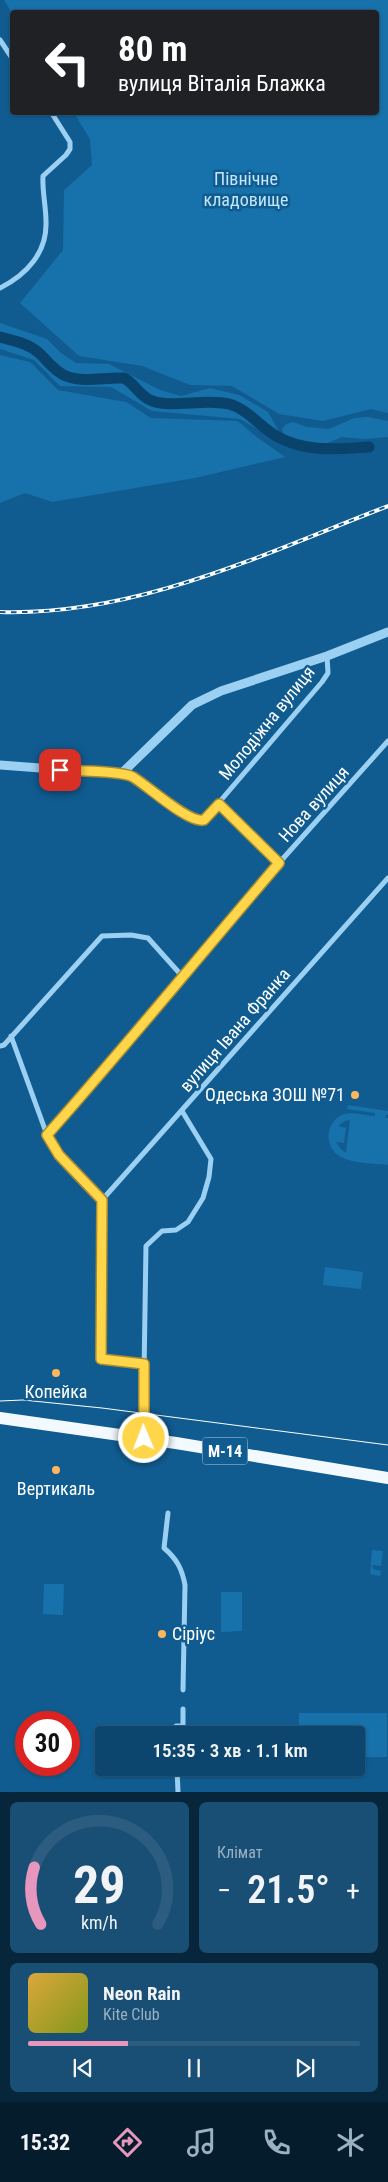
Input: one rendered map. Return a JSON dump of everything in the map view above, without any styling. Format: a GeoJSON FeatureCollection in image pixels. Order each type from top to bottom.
{"type":"FeatureCollection","features":[{"type":"Feature","properties":{"kind":"highway","name":"М-14"},"geometry":{"type":"LineString","coordinates":[[0,1418],[144,1438],[388,1478]]}},
{"type":"Feature","properties":{"kind":"street"},"geometry":{"type":"LineString","coordinates":[[0,40],[10,55]]}},
{"type":"Feature","properties":{"kind":"street"},"geometry":{"type":"LineString","coordinates":[[0,288],[22,274],[38,257],[46,223],[42,190],[43,176],[70,149],[70,142],[53,115]]}},
{"type":"Feature","properties":{"kind":"street"},"geometry":{"type":"LineString","coordinates":[[0,765],[121,774],[192,705],[221,691],[327,656],[388,632]]}},
{"type":"Feature","properties":{"kind":"street","name":"Молодіжна вулиця"},"geometry":{"type":"LineString","coordinates":[[121,774],[131,776],[185,815],[198,821],[204,820],[322,682],[328,673],[327,656]]}},
{"type":"Feature","properties":{"kind":"street","name":"Нова вулиця"},"geometry":{"type":"LineString","coordinates":[[47,1135],[116,1057],[182,976],[279,863],[388,741]]}},
{"type":"Feature","properties":{"kind":"street"},"geometry":{"type":"LineString","coordinates":[[219,804],[279,863]]}},
{"type":"Feature","properties":{"kind":"street","name":"вулиця Івана Франка"},"geometry":{"type":"LineString","coordinates":[[102,1200],[388,878]]}},
{"type":"Feature","properties":{"kind":"street"},"geometry":{"type":"LineString","coordinates":[[0,1046],[12,1036],[102,936],[131,935],[148,938],[182,976]]}},
{"type":"Feature","properties":{"kind":"street"},"geometry":{"type":"LineString","coordinates":[[12,1036],[47,1135],[59,1155],[102,1200],[101,1359],[144,1364]]}},
{"type":"Feature","properties":{"kind":"street"},"geometry":{"type":"LineString","coordinates":[[144,1438],[146,1246],[162,1231],[176,1230],[188,1222],[203,1198],[210,1177],[211,1159],[182,1111]]}},
{"type":"Feature","properties":{"kind":"street"},"geometry":{"type":"LineString","coordinates":[[168,1513],[164,1548],[178,1562],[185,1585],[184,1690]]}},
{"type":"Feature","properties":{"kind":"street"},"geometry":{"type":"LineString","coordinates":[[183,1709],[183,1726]]}},
{"type":"Feature","properties":{"kind":"street"},"geometry":{"type":"LineString","coordinates":[[177,1776],[178,1792]]}},
{"type":"Feature","properties":{"kind":"green space","name":"Північне кладовище"},"geometry":{"type":"Polygon","coordinates":[[[4,0],[388,0],[388,413],[371,409],[323,421],[279,414],[232,386],[190,385],[142,366],[79,356],[20,303],[63,250],[64,190],[92,165],[90,139],[75,115],[379,115],[379,10],[10,10],[4,0]]]}},
{"type":"Feature","properties":{"kind":"green space"},"geometry":{"type":"Polygon","coordinates":[[[0,323],[47,339],[61,353],[76,363],[109,364],[160,390],[181,396],[210,388],[239,395],[268,412],[278,430],[272,437],[240,419],[152,411],[111,387],[60,386],[34,360],[0,349],[0,323]]]}},
{"type":"Feature","properties":{"kind":"green space"},"geometry":{"type":"Polygon","coordinates":[[[0,355],[30,362],[58,390],[126,402],[151,418],[238,421],[285,457],[195,478],[52,502],[25,493],[0,503],[0,355]]]}},
{"type":"Feature","properties":{"kind":"green space"},"geometry":{"type":"Polygon","coordinates":[[[368,417],[388,421],[388,437],[365,439],[342,437],[320,446],[284,436],[282,429],[286,424],[293,422],[307,427],[329,429],[354,418],[368,417]]]}},
{"type":"Feature","properties":{"kind":"green space"},"geometry":{"type":"Polygon","coordinates":[[[348,1105],[388,1111],[388,1115],[385,1118],[388,1118],[388,1165],[358,1162],[346,1159],[335,1153],[329,1141],[329,1135],[333,1122],[338,1117],[352,1113],[375,1116],[375,1113],[347,1109],[348,1105]],[[350,1120],[338,1126],[346,1128],[344,1143],[336,1142],[346,1152],[350,1120]]]}},
{"type":"Feature","properties":{"kind":"green space"},"geometry":{"type":"Polygon","coordinates":[[[325,1267],[363,1272],[361,1289],[323,1285],[325,1267]]]}},
{"type":"Feature","properties":{"kind":"green space"},"geometry":{"type":"Polygon","coordinates":[[[372,1550],[383,1551],[381,1566],[372,1565],[373,1569],[381,1571],[380,1576],[370,1574],[372,1550]]]}},
{"type":"Feature","properties":{"kind":"green space"},"geometry":{"type":"Polygon","coordinates":[[[44,1584],[64,1584],[63,1615],[43,1614],[44,1584]]]}},
{"type":"Feature","properties":{"kind":"green space"},"geometry":{"type":"Polygon","coordinates":[[[221,1592],[242,1592],[242,1631],[221,1632],[221,1592]]]}},
{"type":"Feature","properties":{"kind":"green space"},"geometry":{"type":"Polygon","coordinates":[[[299,1713],[387,1713],[387,1757],[365,1757],[365,1726],[299,1726],[299,1713]]]}},
{"type":"Feature","properties":{"kind":"waterway"},"geometry":{"type":"LineString","coordinates":[[0,337],[30,347],[39,353],[51,366],[66,376],[80,379],[124,378],[146,398],[158,403],[219,402],[236,406],[276,436],[299,445],[322,449],[369,447]]}},
{"type":"Feature","properties":{"kind":"tram line"},"geometry":{"type":"LineString","coordinates":[[0,1401],[23,1400],[102,1408],[388,1445]]}},
{"type":"Feature","properties":{"kind":"railway"},"geometry":{"type":"LineString","coordinates":[[0,612],[51,611],[101,604],[150,593],[246,562],[388,506]]}},
{"type":"Feature","properties":{"kind":"place","name":"Одеська ЗОШ №71"},"geometry":{"type":"Point","coordinates":[355,1095]}},
{"type":"Feature","properties":{"kind":"place","name":"Копейка"},"geometry":{"type":"Point","coordinates":[56,1373]}},
{"type":"Feature","properties":{"kind":"place","name":"Вертикаль"},"geometry":{"type":"Point","coordinates":[56,1470]}},
{"type":"Feature","properties":{"kind":"place","name":"Сіріус"},"geometry":{"type":"Point","coordinates":[162,1634]}},
{"type":"Feature","properties":{"kind":"route"},"geometry":{"type":"LineString","coordinates":[[60,770],[129,775],[185,815],[201,822],[219,804],[279,863],[182,976],[116,1057],[47,1135],[59,1155],[102,1200],[101,1359],[144,1364],[144,1438]]}}]}
